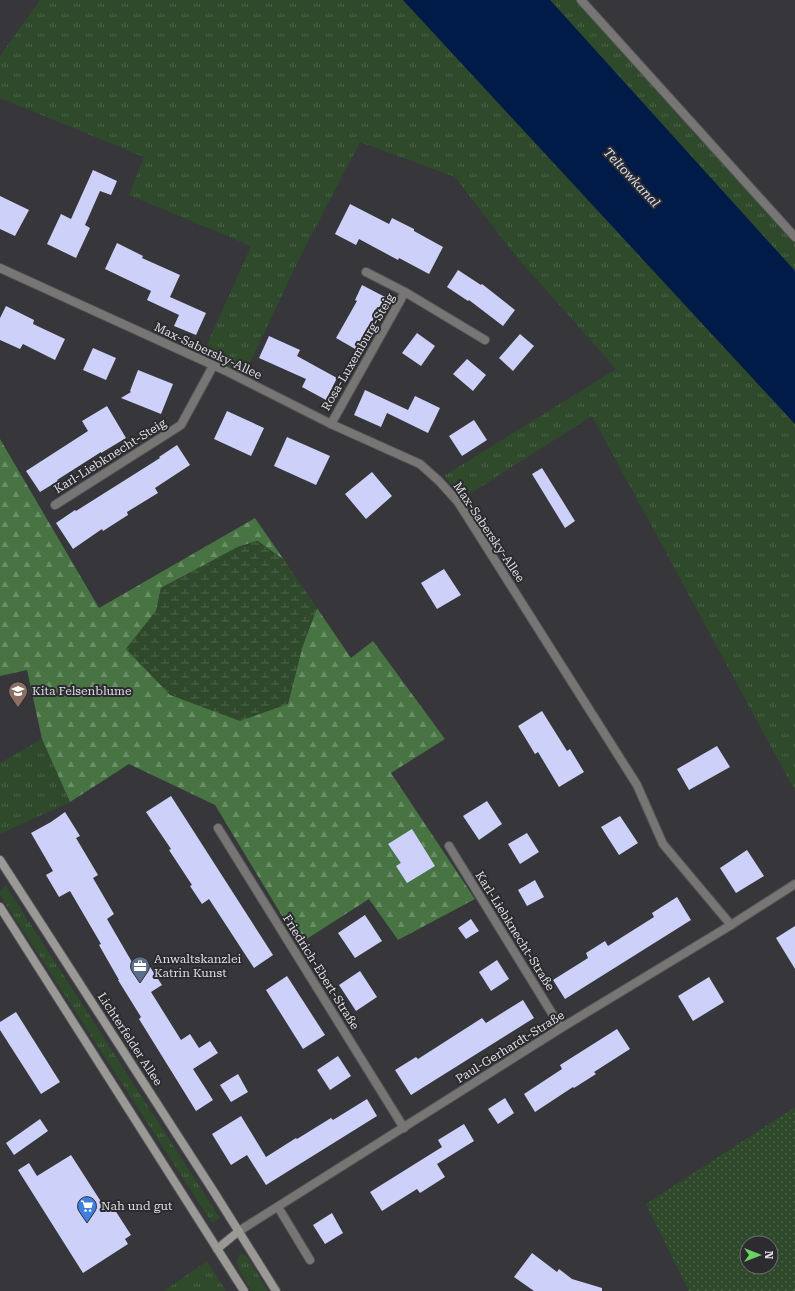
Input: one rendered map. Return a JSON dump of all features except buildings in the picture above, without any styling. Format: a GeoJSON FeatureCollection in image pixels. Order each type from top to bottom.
{"type":"FeatureCollection","features":[{"type":"Feature","properties":{"kind":"main road","name":"Lichterfelder Allee"},"geometry":{"type":"LineString","coordinates":[[1,863],[239,1231],[276,1291]]}},
{"type":"Feature","properties":{"kind":"main road"},"geometry":{"type":"LineString","coordinates":[[0,907],[244,1291]]}},
{"type":"Feature","properties":{"kind":"main road"},"geometry":{"type":"LineString","coordinates":[[217,1250],[239,1231]]}},
{"type":"Feature","properties":{"kind":"street"},"geometry":{"type":"LineString","coordinates":[[581,0],[795,237]]}},
{"type":"Feature","properties":{"kind":"street","name":"Max-Sabersky-Allee"},"geometry":{"type":"LineString","coordinates":[[0,268],[213,366],[330,424],[420,464],[439,481],[458,502],[636,785],[663,844],[731,925]]}},
{"type":"Feature","properties":{"kind":"street","name":"Rosa-Luxemburg-Steig"},"geometry":{"type":"LineString","coordinates":[[366,272],[405,292],[485,340]]}},
{"type":"Feature","properties":{"kind":"street","name":"Rosa-Luxemburg-Steig"},"geometry":{"type":"LineString","coordinates":[[330,424],[405,292]]}},
{"type":"Feature","properties":{"kind":"street","name":"Karl-Liebknecht-Steig"},"geometry":{"type":"LineString","coordinates":[[55,505],[181,425],[213,366]]}},
{"type":"Feature","properties":{"kind":"street","name":"Friedrich-Ebert-Straße"},"geometry":{"type":"LineString","coordinates":[[218,828],[404,1128]]}},
{"type":"Feature","properties":{"kind":"street","name":"Karl-Liebknecht-Straße"},"geometry":{"type":"LineString","coordinates":[[449,846],[561,1028]]}},
{"type":"Feature","properties":{"kind":"street","name":"Paul-Gerhardt-Straße"},"geometry":{"type":"LineString","coordinates":[[239,1231],[561,1028],[731,925],[795,884]]}},
{"type":"Feature","properties":{"kind":"street"},"geometry":{"type":"LineString","coordinates":[[278,1206],[310,1260]]}},
{"type":"Feature","properties":{"kind":"green space"},"geometry":{"type":"Polygon","coordinates":[[[40,0],[403,0],[795,424],[795,791],[592,416],[463,498],[444,476],[616,369],[515,255],[455,177],[360,142],[299,259],[244,376],[202,356],[251,246],[129,195],[144,157],[0,98],[0,56],[40,0]]]}},
{"type":"Feature","properties":{"kind":"green space"},"geometry":{"type":"Polygon","coordinates":[[[550,0],[586,0],[795,230],[795,271],[550,0]]]}},
{"type":"Feature","properties":{"kind":"green space"},"geometry":{"type":"Polygon","coordinates":[[[0,439],[99,608],[255,518],[284,560],[257,541],[238,547],[161,588],[156,611],[126,649],[303,645],[317,608],[351,658],[373,641],[445,739],[391,773],[475,899],[398,940],[369,899],[299,944],[215,805],[129,764],[70,802],[42,739],[27,670],[0,676],[0,439]]]}},
{"type":"Feature","properties":{"kind":"green space"},"geometry":{"type":"Polygon","coordinates":[[[258,541],[284,560],[317,608],[303,645],[288,704],[240,721],[170,695],[126,649],[156,611],[161,588],[238,547],[258,541]]]}},
{"type":"Feature","properties":{"kind":"green space"},"geometry":{"type":"Polygon","coordinates":[[[42,739],[70,802],[0,834],[0,763],[42,739]]]}},
{"type":"Feature","properties":{"kind":"green space"},"geometry":{"type":"Polygon","coordinates":[[[6,886],[220,1218],[212,1223],[0,895],[0,890],[6,886]]]}},
{"type":"Feature","properties":{"kind":"green space"},"geometry":{"type":"Polygon","coordinates":[[[795,1107],[795,1291],[689,1291],[646,1204],[795,1107]]]}},
{"type":"Feature","properties":{"kind":"green space"},"geometry":{"type":"Polygon","coordinates":[[[240,1254],[246,1255],[268,1291],[252,1291],[237,1262],[240,1254]]]}},
{"type":"Feature","properties":{"kind":"green space"},"geometry":{"type":"Polygon","coordinates":[[[207,1261],[226,1291],[164,1291],[207,1261]]]}},
{"type":"Feature","properties":{"kind":"water","name":"Teltowkanal"},"geometry":{"type":"Polygon","coordinates":[[[403,0],[550,0],[795,271],[795,424],[403,0]]]}},
{"type":"Feature","properties":{"kind":"place","name":"Kita Felsenblume"},"geometry":{"type":"Point","coordinates":[18,708]}},
{"type":"Feature","properties":{"kind":"place","name":"Anwaltskanzlei Katrin Kunst"},"geometry":{"type":"Point","coordinates":[140,983]}},
{"type":"Feature","properties":{"kind":"place","name":"Nah und gut"},"geometry":{"type":"Point","coordinates":[87,1223]}}]}
